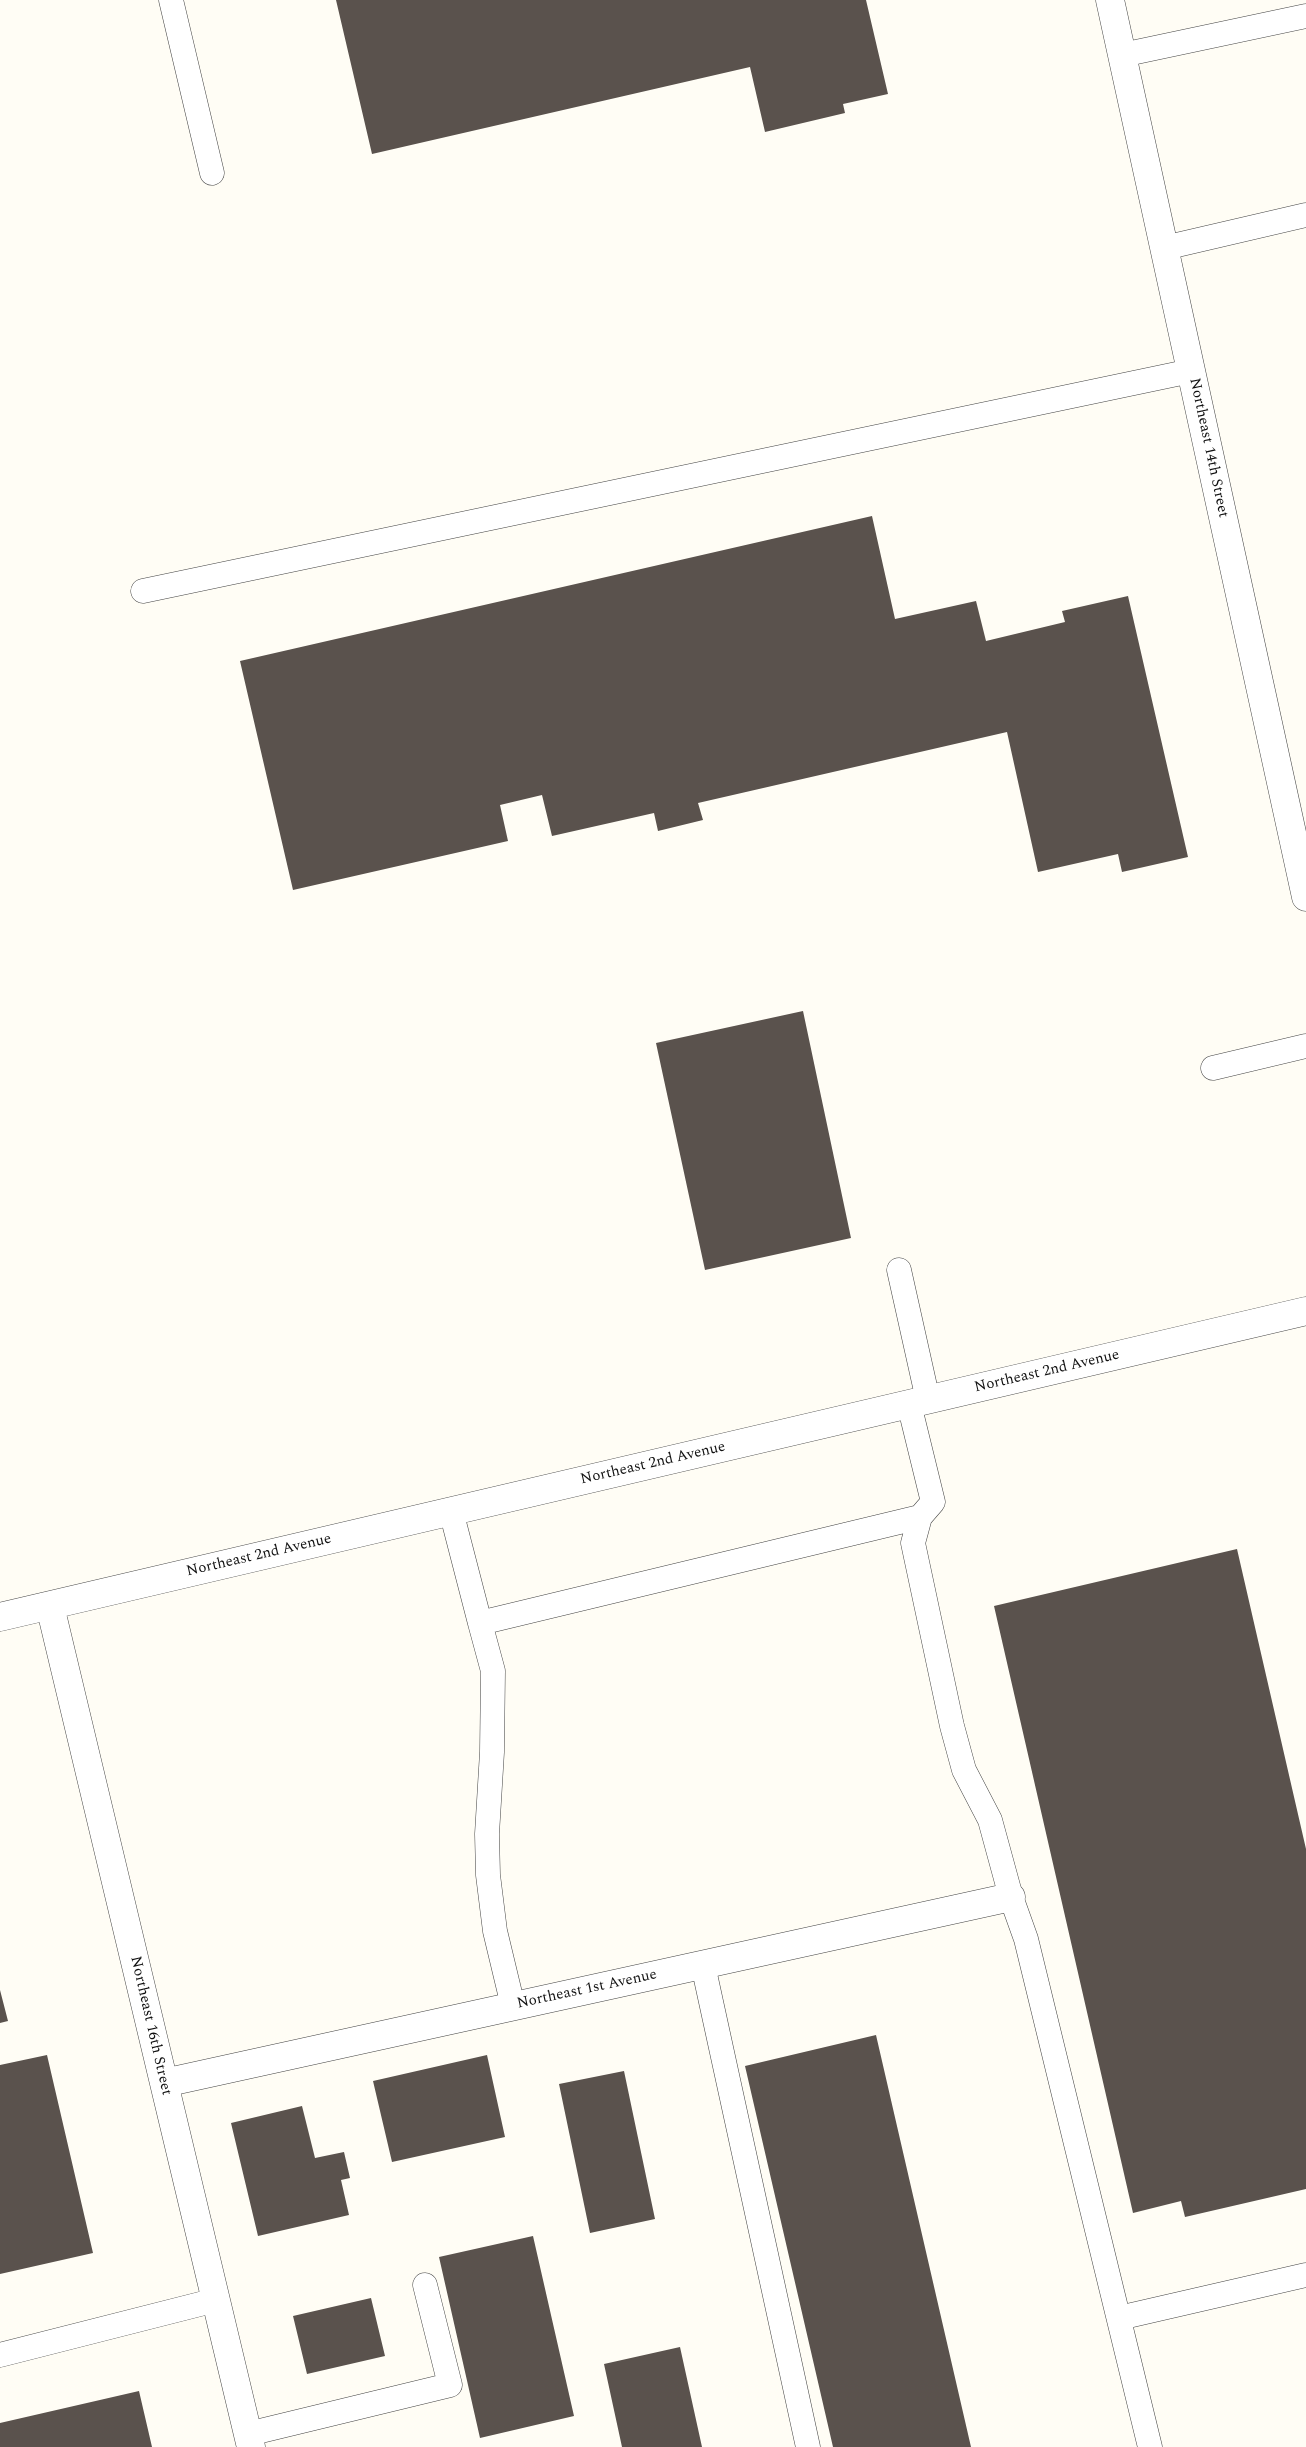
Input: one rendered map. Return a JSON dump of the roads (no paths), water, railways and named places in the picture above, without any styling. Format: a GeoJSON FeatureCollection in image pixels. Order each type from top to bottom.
{"type":"FeatureCollection","features":[{"type":"Feature","properties":{"kind":"street","name":"Northeast 14th Street"},"geometry":{"type":"LineString","coordinates":[[1110,0],[1306,897]]}},
{"type":"Feature","properties":{"kind":"street","name":"Northeast 2nd Avenue"},"geometry":{"type":"LineString","coordinates":[[0,1617],[1306,1311]]}},
{"type":"Feature","properties":{"kind":"street","name":"Northeast 16th Street"},"geometry":{"type":"LineString","coordinates":[[50,1606],[249,2441]]}},
{"type":"Feature","properties":{"kind":"street","name":"Northeast 1st Avenue"},"geometry":{"type":"LineString","coordinates":[[164,2083],[1011,1896]]}},
{"type":"Feature","properties":{"kind":"lane"},"geometry":{"type":"LineString","coordinates":[[171,0],[212,174]]}},
{"type":"Feature","properties":{"kind":"lane"},"geometry":{"type":"LineString","coordinates":[[1122,56],[1306,16]]}},
{"type":"Feature","properties":{"kind":"lane"},"geometry":{"type":"LineString","coordinates":[[1164,248],[1306,215]]}},
{"type":"Feature","properties":{"kind":"lane"},"geometry":{"type":"LineString","coordinates":[[143,591],[1191,371]]}},
{"type":"Feature","properties":{"kind":"lane"},"geometry":{"type":"LineString","coordinates":[[1213,1068],[1306,1046]]}},
{"type":"Feature","properties":{"kind":"lane"},"geometry":{"type":"LineString","coordinates":[[899,1270],[932,1502],[920,1517],[913,1543],[952,1726],[964,1770],[990,1820],[1011,1896],[1026,1939],[1150,2447]]}},
{"type":"Feature","properties":{"kind":"lane"},"geometry":{"type":"LineString","coordinates":[[451,1511],[493,1671],[492,1752],[487,1834],[488,1875],[495,1931],[512,2006]]}},
{"type":"Feature","properties":{"kind":"lane"},"geometry":{"type":"LineString","coordinates":[[480,1623],[920,1517]]}},
{"type":"Feature","properties":{"kind":"lane"},"geometry":{"type":"LineString","coordinates":[[703,1965],[808,2447]]}},
{"type":"Feature","properties":{"kind":"lane"},"geometry":{"type":"LineString","coordinates":[[1119,2318],[1306,2275]]}},
{"type":"Feature","properties":{"kind":"lane"},"geometry":{"type":"LineString","coordinates":[[249,2441],[450,2385],[425,2285]]}},
{"type":"Feature","properties":{"kind":"lane"},"geometry":{"type":"LineString","coordinates":[[0,2355],[216,2300]]}}]}
